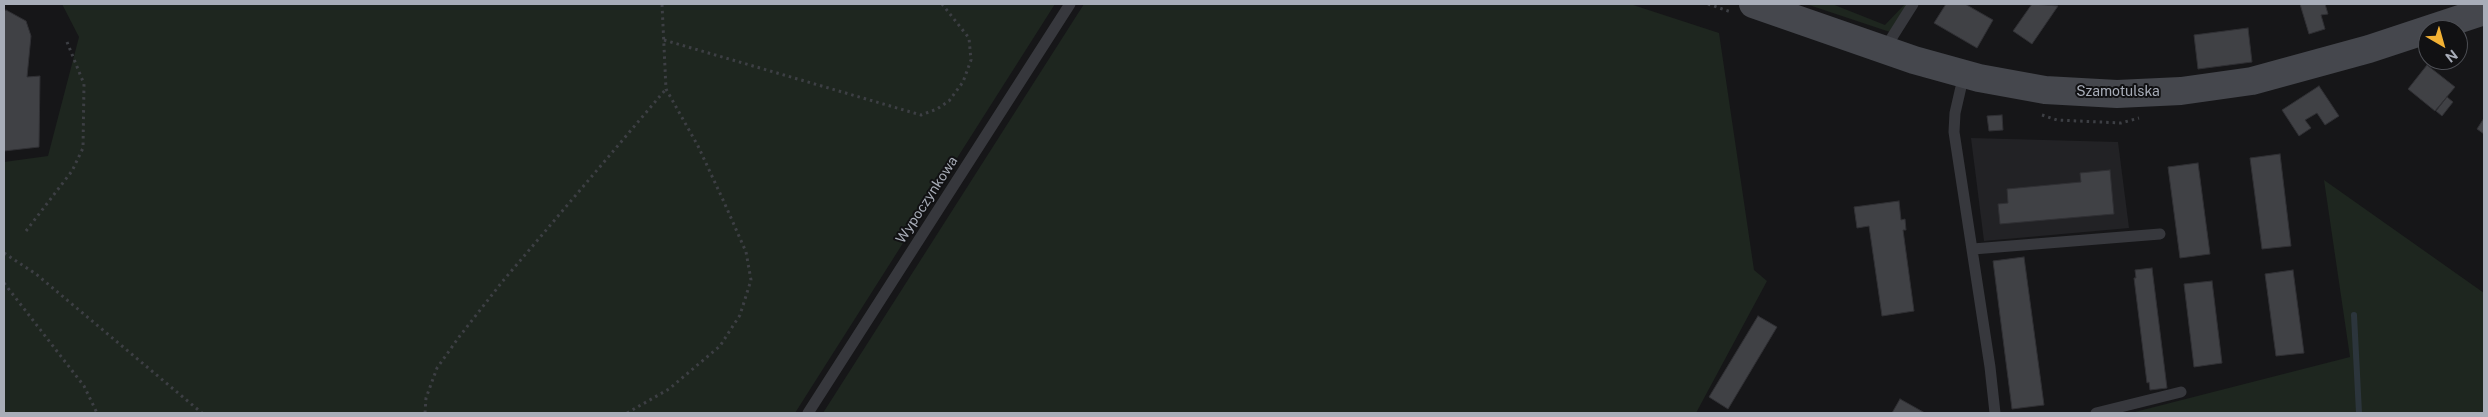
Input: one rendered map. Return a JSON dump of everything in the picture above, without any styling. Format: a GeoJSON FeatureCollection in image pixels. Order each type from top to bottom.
{"type":"FeatureCollection","features":[{"type":"Feature","properties":{"kind":"street","name":"Szamotulska"},"geometry":{"type":"LineString","coordinates":[[1753,4],[1884,50],[1964,74],[2027,88],[2070,93],[2151,94],[2208,88],[2298,70],[2369,50],[2484,11]]}},
{"type":"Feature","properties":{"kind":"lane","name":"Wypoczynkowa"},"geometry":{"type":"LineString","coordinates":[[808,413],[1070,4]]}},
{"type":"Feature","properties":{"kind":"lane"},"geometry":{"type":"LineString","coordinates":[[1884,50],[1913,4]]}},
{"type":"Feature","properties":{"kind":"lane"},"geometry":{"type":"LineString","coordinates":[[1964,74],[1953,125],[1996,413]]}},
{"type":"Feature","properties":{"kind":"lane"},"geometry":{"type":"LineString","coordinates":[[1973,249],[2160,234]]}},
{"type":"Feature","properties":{"kind":"lane"},"geometry":{"type":"LineString","coordinates":[[2096,413],[2181,392]]}},
{"type":"Feature","properties":{"kind":"path"},"geometry":{"type":"LineString","coordinates":[[627,413],[669,389],[720,346],[740,315],[751,280],[746,252],[698,146],[666,89],[662,4]]}},
{"type":"Feature","properties":{"kind":"path"},"geometry":{"type":"LineString","coordinates":[[664,40],[921,115],[937,109],[949,101],[963,82],[971,60],[969,38],[942,4]]}},
{"type":"Feature","properties":{"kind":"path"},"geometry":{"type":"LineString","coordinates":[[26,231],[72,171],[83,148],[84,84],[67,42]]}},
{"type":"Feature","properties":{"kind":"path"},"geometry":{"type":"LineString","coordinates":[[425,413],[426,398],[438,368],[459,337],[502,282],[666,89]]}},
{"type":"Feature","properties":{"kind":"path"},"geometry":{"type":"LineString","coordinates":[[4,253],[36,274],[202,413]]}},
{"type":"Feature","properties":{"kind":"path"},"geometry":{"type":"LineString","coordinates":[[4,283],[84,386],[97,413]]}},
{"type":"Feature","properties":{"kind":"shaded area"},"geometry":{"type":"Polygon","coordinates":[[[62,4],[1055,4],[795,413],[4,413],[4,162],[48,156],[79,37],[62,4]]]}},
{"type":"Feature","properties":{"kind":"shaded area"},"geometry":{"type":"Polygon","coordinates":[[[1084,4],[1630,4],[1719,33],[1754,270],[1767,281],[1696,413],[823,413],[1084,4]]]}},
{"type":"Feature","properties":{"kind":"shaded area"},"geometry":{"type":"Polygon","coordinates":[[[1806,4],[1832,4],[1885,25],[1905,4],[1906,8],[1890,32],[1806,4]]]}},
{"type":"Feature","properties":{"kind":"shaded area"},"geometry":{"type":"Polygon","coordinates":[[[1971,138],[2118,142],[2129,228],[1984,241],[1971,138]]]}},
{"type":"Feature","properties":{"kind":"shaded area"},"geometry":{"type":"Polygon","coordinates":[[[2324,180],[2484,293],[2484,413],[2131,413],[2350,357],[2324,180]]]}},
{"type":"Feature","properties":{"kind":"building"},"geometry":{"type":"Polygon","coordinates":[[[1946,4],[1965,4],[1993,20],[1977,48],[1934,23],[1946,4]]]}},
{"type":"Feature","properties":{"kind":"building"},"geometry":{"type":"Polygon","coordinates":[[[2032,4],[2058,6],[2032,44],[2013,31],[2032,4]]]}},
{"type":"Feature","properties":{"kind":"building"},"geometry":{"type":"Polygon","coordinates":[[[2300,4],[2325,4],[2328,14],[2321,15],[2325,29],[2309,34],[2300,4]]]}},
{"type":"Feature","properties":{"kind":"building"},"geometry":{"type":"Polygon","coordinates":[[[6,10],[26,21],[31,36],[27,77],[40,76],[39,147],[4,151],[4,11],[6,10]]]}},
{"type":"Feature","properties":{"kind":"building"},"geometry":{"type":"Polygon","coordinates":[[[2248,28],[2252,62],[2198,69],[2194,35],[2248,28]]]}},
{"type":"Feature","properties":{"kind":"building"},"geometry":{"type":"Polygon","coordinates":[[[2423,70],[2433,70],[2455,87],[2435,111],[2408,89],[2423,70]]]}},
{"type":"Feature","properties":{"kind":"building"},"geometry":{"type":"Polygon","coordinates":[[[2319,86],[2339,116],[2325,125],[2317,113],[2305,120],[2311,128],[2299,136],[2282,110],[2319,86]]]}},
{"type":"Feature","properties":{"kind":"building"},"geometry":{"type":"Polygon","coordinates":[[[2447,97],[2453,102],[2442,116],[2436,111],[2447,97]]]}},
{"type":"Feature","properties":{"kind":"building"},"geometry":{"type":"Polygon","coordinates":[[[2002,115],[2003,130],[1989,131],[1987,116],[2002,115]]]}},
{"type":"Feature","properties":{"kind":"building"},"geometry":{"type":"Polygon","coordinates":[[[2484,118],[2484,134],[2477,129],[2484,118]]]}},
{"type":"Feature","properties":{"kind":"building"},"geometry":{"type":"Polygon","coordinates":[[[2280,154],[2291,246],[2262,249],[2250,158],[2280,154]]]}},
{"type":"Feature","properties":{"kind":"building"},"geometry":{"type":"Polygon","coordinates":[[[2198,163],[2210,254],[2180,258],[2168,167],[2198,163]]]}},
{"type":"Feature","properties":{"kind":"building"},"geometry":{"type":"Polygon","coordinates":[[[2110,170],[2114,214],[2000,224],[1998,204],[2008,203],[2007,189],[2081,182],[2080,173],[2110,170]]]}},
{"type":"Feature","properties":{"kind":"building"},"geometry":{"type":"Polygon","coordinates":[[[1899,201],[1901,220],[1905,219],[1906,230],[1903,230],[1914,311],[1882,316],[1869,226],[1857,228],[1854,207],[1899,201]]]}},
{"type":"Feature","properties":{"kind":"building"},"geometry":{"type":"Polygon","coordinates":[[[2024,257],[2044,405],[2012,409],[1993,261],[2024,257]]]}},
{"type":"Feature","properties":{"kind":"building"},"geometry":{"type":"Polygon","coordinates":[[[2152,268],[2167,388],[2150,390],[2149,382],[2147,383],[2134,278],[2136,278],[2135,270],[2152,268]]]}},
{"type":"Feature","properties":{"kind":"building"},"geometry":{"type":"Polygon","coordinates":[[[2293,270],[2304,353],[2276,356],[2265,274],[2293,270]]]}},
{"type":"Feature","properties":{"kind":"building"},"geometry":{"type":"Polygon","coordinates":[[[2212,281],[2222,363],[2194,367],[2184,284],[2212,281]]]}},
{"type":"Feature","properties":{"kind":"building"},"geometry":{"type":"Polygon","coordinates":[[[1758,316],[1777,327],[1728,409],[1709,397],[1758,316]]]}},
{"type":"Feature","properties":{"kind":"building"},"geometry":{"type":"Polygon","coordinates":[[[1900,399],[1925,413],[1892,413],[1900,399]]]}},
{"type":"Feature","properties":{"kind":"waterway"},"geometry":{"type":"LineString","coordinates":[[2354,315],[2359,413]]}}]}
